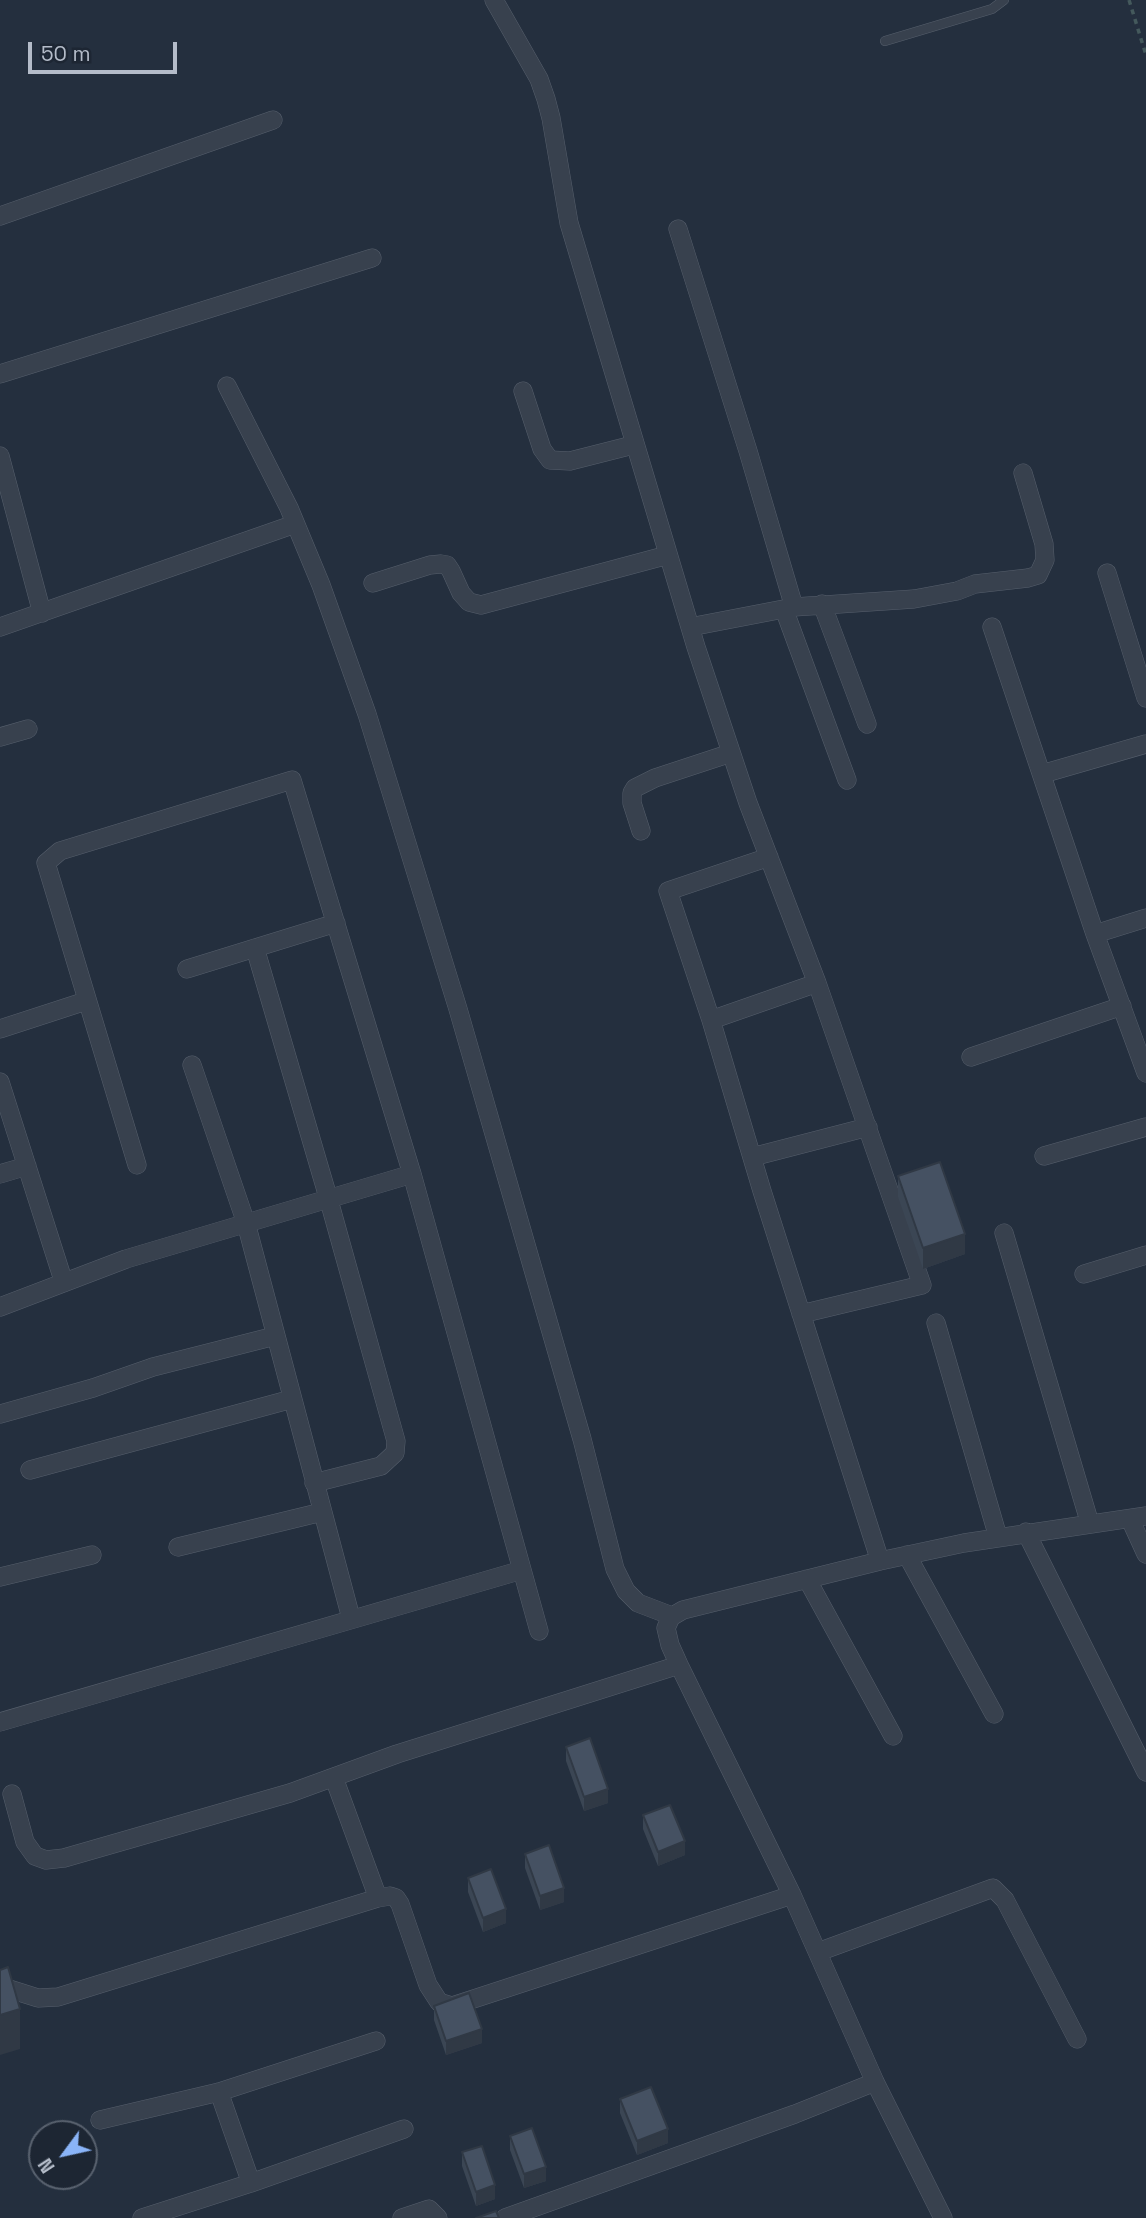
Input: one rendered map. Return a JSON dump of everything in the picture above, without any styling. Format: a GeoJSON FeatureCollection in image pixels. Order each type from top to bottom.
{"type":"FeatureCollection","features":[{"type":"Feature","properties":{"kind":"street"},"geometry":{"type":"LineString","coordinates":[[494,0],[539,79],[546,99],[569,223],[690,627],[731,753],[817,983],[922,1285],[801,1314]]}},
{"type":"Feature","properties":{"kind":"street"},"geometry":{"type":"LineString","coordinates":[[0,216],[273,120]]}},
{"type":"Feature","properties":{"kind":"street"},"geometry":{"type":"LineString","coordinates":[[678,229],[748,451],[789,608],[847,780]]}},
{"type":"Feature","properties":{"kind":"street"},"geometry":{"type":"LineString","coordinates":[[0,374],[372,258]]}},
{"type":"Feature","properties":{"kind":"street"},"geometry":{"type":"LineString","coordinates":[[227,386],[295,524],[321,585],[352,671],[458,1009],[582,1439],[615,1569],[626,1591],[638,1603],[672,1616]]}},
{"type":"Feature","properties":{"kind":"street"},"geometry":{"type":"LineString","coordinates":[[523,391],[542,449],[550,460],[570,461],[634,445]]}},
{"type":"Feature","properties":{"kind":"street"},"geometry":{"type":"LineString","coordinates":[[0,456],[42,612]]}},
{"type":"Feature","properties":{"kind":"street"},"geometry":{"type":"LineString","coordinates":[[690,627],[822,604],[890,603],[957,591],[975,584],[1038,575],[1045,560],[1044,544],[1023,473]]}},
{"type":"Feature","properties":{"kind":"street"},"geometry":{"type":"LineString","coordinates":[[0,626],[295,524]]}},
{"type":"Feature","properties":{"kind":"street"},"geometry":{"type":"LineString","coordinates":[[373,583],[430,565],[447,565],[461,593],[469,602],[481,605],[668,555]]}},
{"type":"Feature","properties":{"kind":"street"},"geometry":{"type":"LineString","coordinates":[[1107,573],[1146,698]]}},
{"type":"Feature","properties":{"kind":"street"},"geometry":{"type":"LineString","coordinates":[[822,604],[867,724]]}},
{"type":"Feature","properties":{"kind":"street"},"geometry":{"type":"LineString","coordinates":[[992,627],[1095,934],[1146,1073]]}},
{"type":"Feature","properties":{"kind":"street"},"geometry":{"type":"LineString","coordinates":[[0,737],[28,729]]}},
{"type":"Feature","properties":{"kind":"street"},"geometry":{"type":"LineString","coordinates":[[1042,774],[1146,744]]}},
{"type":"Feature","properties":{"kind":"street"},"geometry":{"type":"LineString","coordinates":[[641,831],[632,803],[635,788],[655,778],[731,753]]}},
{"type":"Feature","properties":{"kind":"street"},"geometry":{"type":"LineString","coordinates":[[137,1165],[46,863],[60,851],[292,780],[412,1174],[539,1631]]}},
{"type":"Feature","properties":{"kind":"street"},"geometry":{"type":"LineString","coordinates":[[769,858],[668,891],[880,1561]]}},
{"type":"Feature","properties":{"kind":"street"},"geometry":{"type":"LineString","coordinates":[[1095,934],[1146,918]]}},
{"type":"Feature","properties":{"kind":"street"},"geometry":{"type":"LineString","coordinates":[[187,969],[335,923]]}},
{"type":"Feature","properties":{"kind":"street"},"geometry":{"type":"LineString","coordinates":[[256,948],[396,1441],[395,1453],[381,1466],[314,1483]]}},
{"type":"Feature","properties":{"kind":"street"},"geometry":{"type":"LineString","coordinates":[[711,1020],[817,983]]}},
{"type":"Feature","properties":{"kind":"street"},"geometry":{"type":"LineString","coordinates":[[0,1029],[86,1001]]}},
{"type":"Feature","properties":{"kind":"street"},"geometry":{"type":"LineString","coordinates":[[971,1057],[1122,1006]]}},
{"type":"Feature","properties":{"kind":"street"},"geometry":{"type":"LineString","coordinates":[[192,1065],[246,1223],[352,1618]]}},
{"type":"Feature","properties":{"kind":"street"},"geometry":{"type":"LineString","coordinates":[[0,1082],[64,1283]]}},
{"type":"Feature","properties":{"kind":"street"},"geometry":{"type":"LineString","coordinates":[[752,1157],[868,1127]]}},
{"type":"Feature","properties":{"kind":"street"},"geometry":{"type":"LineString","coordinates":[[1044,1156],[1146,1127]]}},
{"type":"Feature","properties":{"kind":"street"},"geometry":{"type":"LineString","coordinates":[[0,1174],[27,1166]]}},
{"type":"Feature","properties":{"kind":"street"},"geometry":{"type":"LineString","coordinates":[[0,1307],[126,1259],[412,1174]]}},
{"type":"Feature","properties":{"kind":"street"},"geometry":{"type":"LineString","coordinates":[[1004,1233],[1090,1524]]}},
{"type":"Feature","properties":{"kind":"street"},"geometry":{"type":"LineString","coordinates":[[1084,1274],[1146,1255]]}},
{"type":"Feature","properties":{"kind":"street"},"geometry":{"type":"LineString","coordinates":[[936,1323],[998,1537]]}},
{"type":"Feature","properties":{"kind":"street"},"geometry":{"type":"LineString","coordinates":[[0,1414],[93,1388],[153,1367],[275,1336]]}},
{"type":"Feature","properties":{"kind":"street"},"geometry":{"type":"LineString","coordinates":[[30,1470],[292,1399]]}},
{"type":"Feature","properties":{"kind":"street"},"geometry":{"type":"LineString","coordinates":[[178,1547],[322,1512]]}},
{"type":"Feature","properties":{"kind":"street"},"geometry":{"type":"LineString","coordinates":[[940,2217],[875,2082],[792,1895],[679,1665],[666,1628],[672,1616],[683,1609],[880,1561],[1026,1532],[1138,1518],[1146,1554]]}},
{"type":"Feature","properties":{"kind":"street"},"geometry":{"type":"LineString","coordinates":[[1026,1532],[1146,1772]]}},
{"type":"Feature","properties":{"kind":"street"},"geometry":{"type":"LineString","coordinates":[[0,1577],[92,1555]]}},
{"type":"Feature","properties":{"kind":"street"},"geometry":{"type":"LineString","coordinates":[[907,1555],[993,1714]]}},
{"type":"Feature","properties":{"kind":"street"},"geometry":{"type":"LineString","coordinates":[[0,1722],[522,1570]]}},
{"type":"Feature","properties":{"kind":"street"},"geometry":{"type":"LineString","coordinates":[[807,1579],[893,1736]]}},
{"type":"Feature","properties":{"kind":"street"},"geometry":{"type":"LineString","coordinates":[[12,1794],[25,1842],[35,1856],[46,1860],[64,1858],[241,1808],[397,1754],[679,1665]]}},
{"type":"Feature","properties":{"kind":"street"},"geometry":{"type":"LineString","coordinates":[[334,1777],[378,1898]]}},
{"type":"Feature","properties":{"kind":"street"},"geometry":{"type":"LineString","coordinates":[[818,1952],[993,1888],[1005,1900],[1077,2039]]}},
{"type":"Feature","properties":{"kind":"street"},"geometry":{"type":"LineString","coordinates":[[0,1986],[38,1998],[58,1997],[390,1896],[396,1898],[400,1904],[428,1985],[439,2002],[452,2006],[792,1895]]}},
{"type":"Feature","properties":{"kind":"street"},"geometry":{"type":"LineString","coordinates":[[100,2120],[219,2092],[376,2041]]}},
{"type":"Feature","properties":{"kind":"street"},"geometry":{"type":"LineString","coordinates":[[505,2218],[782,2119],[875,2082]]}},
{"type":"Feature","properties":{"kind":"street"},"geometry":{"type":"LineString","coordinates":[[219,2092],[251,2183]]}},
{"type":"Feature","properties":{"kind":"street"},"geometry":{"type":"LineString","coordinates":[[142,2218],[404,2129]]}},
{"type":"Feature","properties":{"kind":"street"},"geometry":{"type":"LineString","coordinates":[[402,2218],[429,2209],[438,2218]]}},
{"type":"Feature","properties":{"kind":"lane"},"geometry":{"type":"LineString","coordinates":[[885,41],[992,9],[1004,0]]}},
{"type":"Feature","properties":{"kind":"path"},"geometry":{"type":"LineString","coordinates":[[1129,0],[1146,55]]}},
{"type":"Feature","properties":{"kind":"building"},"geometry":{"type":"Polygon","coordinates":[[[940,1162],[965,1234],[923,1248],[898,1176],[940,1162]]]}},
{"type":"Feature","properties":{"kind":"building"},"geometry":{"type":"Polygon","coordinates":[[[590,1738],[608,1789],[584,1797],[566,1747],[590,1738]]]}},
{"type":"Feature","properties":{"kind":"building"},"geometry":{"type":"Polygon","coordinates":[[[670,1805],[685,1841],[658,1852],[643,1815],[670,1805]]]}},
{"type":"Feature","properties":{"kind":"building"},"geometry":{"type":"Polygon","coordinates":[[[549,1845],[564,1888],[540,1896],[525,1854],[549,1845]]]}},
{"type":"Feature","properties":{"kind":"building"},"geometry":{"type":"Polygon","coordinates":[[[491,1869],[506,1909],[483,1918],[468,1878],[491,1869]]]}},
{"type":"Feature","properties":{"kind":"building"},"geometry":{"type":"Polygon","coordinates":[[[8,1967],[20,2009],[0,2015],[0,1970],[8,1967]]]}},
{"type":"Feature","properties":{"kind":"building"},"geometry":{"type":"Polygon","coordinates":[[[469,1993],[482,2029],[446,2041],[434,2006],[469,1993]]]}},
{"type":"Feature","properties":{"kind":"building"},"geometry":{"type":"Polygon","coordinates":[[[651,2087],[668,2129],[637,2141],[620,2099],[651,2087]]]}},
{"type":"Feature","properties":{"kind":"building"},"geometry":{"type":"Polygon","coordinates":[[[532,2128],[546,2167],[524,2174],[510,2136],[532,2128]]]}},
{"type":"Feature","properties":{"kind":"building"},"geometry":{"type":"Polygon","coordinates":[[[482,2146],[495,2185],[476,2192],[462,2152],[482,2146]]]}},
{"type":"Feature","properties":{"kind":"building"},"geometry":{"type":"Polygon","coordinates":[[[496,2211],[499,2218],[476,2218],[496,2211]]]}}]}
